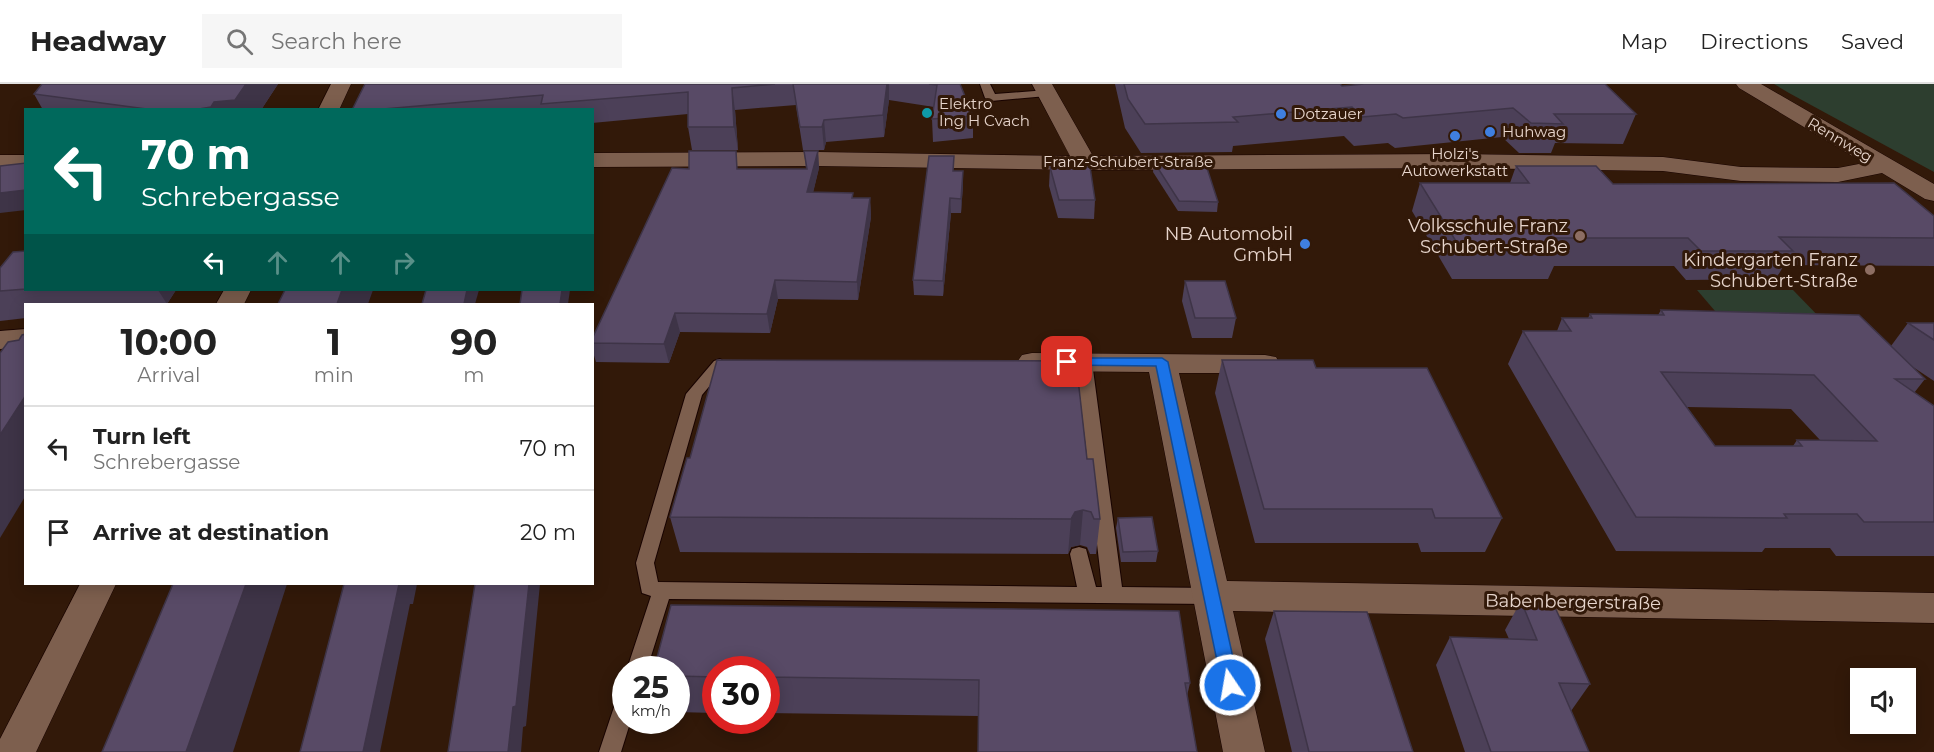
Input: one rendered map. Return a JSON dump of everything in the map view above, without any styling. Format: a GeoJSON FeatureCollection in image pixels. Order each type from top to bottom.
{"type":"FeatureCollection","features":[{"type":"Feature","properties":{"kind":"street"},"geometry":{"type":"LineString","coordinates":[[329,108],[341,84]]}},
{"type":"Feature","properties":{"kind":"street","name":"Rennweg"},"geometry":{"type":"LineString","coordinates":[[1746,84],[1934,194]]}},
{"type":"Feature","properties":{"kind":"street"},"geometry":{"type":"LineString","coordinates":[[1044,89],[1085,163]]}},
{"type":"Feature","properties":{"kind":"street","name":"Franz-Schubert-Straße"},"geometry":{"type":"LineString","coordinates":[[594,160],[817,159],[1085,163],[1352,160],[1663,164],[1742,174],[1838,175],[1883,166]]}},
{"type":"Feature","properties":{"kind":"street"},"geometry":{"type":"LineString","coordinates":[[0,162],[24,162]]}},
{"type":"Feature","properties":{"kind":"street"},"geometry":{"type":"LineString","coordinates":[[0,340],[24,338]]}},
{"type":"Feature","properties":{"kind":"street"},"geometry":{"type":"LineString","coordinates":[[1162,362],[1244,752]]}},
{"type":"Feature","properties":{"kind":"street"},"geometry":{"type":"LineString","coordinates":[[720,364],[751,363]]}},
{"type":"Feature","properties":{"kind":"street"},"geometry":{"type":"LineString","coordinates":[[1011,363],[1290,364]]}},
{"type":"Feature","properties":{"kind":"street"},"geometry":{"type":"LineString","coordinates":[[15,752],[98,585]]}},
{"type":"Feature","properties":{"kind":"street","name":"Babenbergerstraße"},"geometry":{"type":"LineString","coordinates":[[1212,596],[1934,608]]}},
{"type":"Feature","properties":{"kind":"lane"},"geometry":{"type":"LineString","coordinates":[[985,84],[992,98],[1044,89]]}},
{"type":"Feature","properties":{"kind":"lane"},"geometry":{"type":"LineString","coordinates":[[1084,362],[1113,595]]}},
{"type":"Feature","properties":{"kind":"lane"},"geometry":{"type":"LineString","coordinates":[[720,364],[694,394],[645,563],[649,588],[662,591],[1212,596]]}},
{"type":"Feature","properties":{"kind":"lane"},"geometry":{"type":"LineString","coordinates":[[1079,554],[1088,594]]}},
{"type":"Feature","properties":{"kind":"lane"},"geometry":{"type":"LineString","coordinates":[[641,656],[662,591]]}},
{"type":"Feature","properties":{"kind":"lane"},"geometry":{"type":"LineString","coordinates":[[610,752],[616,734]]}},
{"type":"Feature","properties":{"kind":"green space"},"geometry":{"type":"Polygon","coordinates":[[[1774,84],[1934,84],[1934,172],[1789,93],[1774,84]]]}},
{"type":"Feature","properties":{"kind":"green space"},"geometry":{"type":"Polygon","coordinates":[[[1697,290],[1793,290],[1827,325],[1727,325],[1697,290]]]}},
{"type":"Feature","properties":{"kind":"building"},"geometry":{"type":"Polygon","coordinates":[[[42,84],[246,84],[235,100],[214,102],[211,107],[205,108],[139,108],[34,94],[42,84]]]}},
{"type":"Feature","properties":{"kind":"building"},"geometry":{"type":"Polygon","coordinates":[[[365,84],[775,84],[732,88],[734,127],[688,127],[688,92],[541,104],[543,95],[395,108],[353,108],[365,84]]]}},
{"type":"Feature","properties":{"kind":"building"},"geometry":{"type":"Polygon","coordinates":[[[793,84],[887,84],[883,115],[824,120],[822,127],[800,127],[793,84]]]}},
{"type":"Feature","properties":{"kind":"building"},"geometry":{"type":"Polygon","coordinates":[[[929,84],[960,84],[973,116],[932,119],[937,85],[929,84]]]}},
{"type":"Feature","properties":{"kind":"building"},"geometry":{"type":"Polygon","coordinates":[[[1124,84],[1340,84],[1342,86],[1364,84],[1605,84],[1636,114],[1554,114],[1563,124],[1531,123],[1513,108],[1403,118],[1396,114],[1362,117],[1352,107],[1233,117],[1238,122],[1145,124],[1128,99],[1124,84]]]}},
{"type":"Feature","properties":{"kind":"building"},"geometry":{"type":"Polygon","coordinates":[[[689,151],[736,151],[737,169],[807,169],[804,151],[818,151],[807,192],[853,193],[852,198],[870,198],[857,282],[775,280],[767,314],[675,313],[664,344],[594,343],[594,335],[672,168],[689,169],[689,151]]]}},
{"type":"Feature","properties":{"kind":"building"},"geometry":{"type":"Polygon","coordinates":[[[929,156],[954,156],[953,171],[963,171],[961,199],[950,198],[943,281],[913,280],[929,156]]]}},
{"type":"Feature","properties":{"kind":"building"},"geometry":{"type":"Polygon","coordinates":[[[1154,162],[1205,162],[1218,202],[1179,201],[1154,162]]]}},
{"type":"Feature","properties":{"kind":"building"},"geometry":{"type":"Polygon","coordinates":[[[24,163],[24,190],[0,193],[0,166],[24,163]]]}},
{"type":"Feature","properties":{"kind":"building"},"geometry":{"type":"Polygon","coordinates":[[[1516,166],[1596,166],[1613,184],[1894,183],[1934,216],[1934,238],[1779,237],[1793,251],[1701,251],[1688,238],[1551,238],[1561,251],[1462,251],[1420,183],[1529,183],[1516,166]]]}},
{"type":"Feature","properties":{"kind":"building"},"geometry":{"type":"Polygon","coordinates":[[[1050,167],[1090,167],[1095,200],[1059,200],[1050,167]]]}},
{"type":"Feature","properties":{"kind":"building"},"geometry":{"type":"Polygon","coordinates":[[[24,251],[24,289],[0,291],[0,268],[13,252],[24,251]]]}},
{"type":"Feature","properties":{"kind":"building"},"geometry":{"type":"Polygon","coordinates":[[[1185,281],[1225,281],[1236,318],[1195,318],[1185,281]]]}},
{"type":"Feature","properties":{"kind":"building"},"geometry":{"type":"Polygon","coordinates":[[[284,291],[342,291],[337,303],[278,303],[284,291]]]}},
{"type":"Feature","properties":{"kind":"building"},"geometry":{"type":"Polygon","coordinates":[[[426,291],[467,291],[464,303],[422,303],[426,291]]]}},
{"type":"Feature","properties":{"kind":"building"},"geometry":{"type":"Polygon","coordinates":[[[522,291],[562,291],[560,303],[520,303],[522,291]]]}},
{"type":"Feature","properties":{"kind":"building"},"geometry":{"type":"Polygon","coordinates":[[[1661,310],[1859,315],[1925,379],[1895,379],[1934,406],[1934,522],[1864,522],[1857,514],[1784,514],[1787,518],[1636,517],[1523,331],[1571,331],[1562,318],[1592,318],[1590,314],[1664,315],[1661,310]],[[1661,372],[1715,446],[1802,446],[1797,440],[1877,441],[1814,375],[1661,372]]]}},
{"type":"Feature","properties":{"kind":"building"},"geometry":{"type":"Polygon","coordinates":[[[1908,323],[1934,323],[1934,340],[1908,323]]]}},
{"type":"Feature","properties":{"kind":"building"},"geometry":{"type":"Polygon","coordinates":[[[24,334],[24,398],[0,435],[0,353],[8,342],[19,340],[24,334]]]}},
{"type":"Feature","properties":{"kind":"building"},"geometry":{"type":"Polygon","coordinates":[[[717,360],[1076,361],[1087,459],[1093,459],[1100,519],[1094,519],[1091,512],[1083,510],[1075,512],[1071,519],[670,517],[687,458],[690,458],[717,360]]]}},
{"type":"Feature","properties":{"kind":"building"},"geometry":{"type":"Polygon","coordinates":[[[1222,360],[1313,360],[1316,368],[1427,368],[1502,518],[1435,518],[1432,509],[1264,509],[1222,360]]]}},
{"type":"Feature","properties":{"kind":"building"},"geometry":{"type":"Polygon","coordinates":[[[1152,517],[1158,551],[1123,552],[1118,518],[1152,517]]]}},
{"type":"Feature","properties":{"kind":"building"},"geometry":{"type":"Polygon","coordinates":[[[173,585],[246,585],[186,752],[102,752],[173,585]]]}},
{"type":"Feature","properties":{"kind":"building"},"geometry":{"type":"Polygon","coordinates":[[[344,585],[399,585],[363,752],[300,752],[344,585]]]}},
{"type":"Feature","properties":{"kind":"building"},"geometry":{"type":"Polygon","coordinates":[[[475,585],[529,585],[516,706],[513,707],[508,752],[448,752],[475,585]]]}},
{"type":"Feature","properties":{"kind":"building"},"geometry":{"type":"Polygon","coordinates":[[[1521,601],[1553,603],[1590,684],[1559,683],[1589,752],[1491,752],[1450,637],[1537,640],[1521,601]]]}},
{"type":"Feature","properties":{"kind":"building"},"geometry":{"type":"Polygon","coordinates":[[[671,605],[1179,611],[1190,683],[1185,683],[1197,752],[978,752],[979,680],[780,677],[780,656],[702,656],[702,677],[690,676],[690,656],[657,656],[671,605]]]}},
{"type":"Feature","properties":{"kind":"building"},"geometry":{"type":"Polygon","coordinates":[[[1274,611],[1367,612],[1413,752],[1309,752],[1274,611]]]}},
{"type":"Feature","properties":{"kind":"place","name":"Elektro Ing H Cvach"},"geometry":{"type":"Point","coordinates":[927,113]}},
{"type":"Feature","properties":{"kind":"place","name":"Dotzauer"},"geometry":{"type":"Point","coordinates":[1281,114]}},
{"type":"Feature","properties":{"kind":"place","name":"Huhwag"},"geometry":{"type":"Point","coordinates":[1490,132]}},
{"type":"Feature","properties":{"kind":"place","name":"Holzi's Autowerkstatt"},"geometry":{"type":"Point","coordinates":[1455,136]}},
{"type":"Feature","properties":{"kind":"place","name":"Volksschule Franz Schubert-Straße"},"geometry":{"type":"Point","coordinates":[1580,236]}},
{"type":"Feature","properties":{"kind":"place","name":"NB Automobil GmbH"},"geometry":{"type":"Point","coordinates":[1305,244]}},
{"type":"Feature","properties":{"kind":"place","name":"Kindergarten Franz Schubert-Straße"},"geometry":{"type":"Point","coordinates":[1870,270]}},
{"type":"Feature","properties":{"kind":"route"},"geometry":{"type":"LineString","coordinates":[[1067,362],[1162,362],[1230,685]]}}]}
